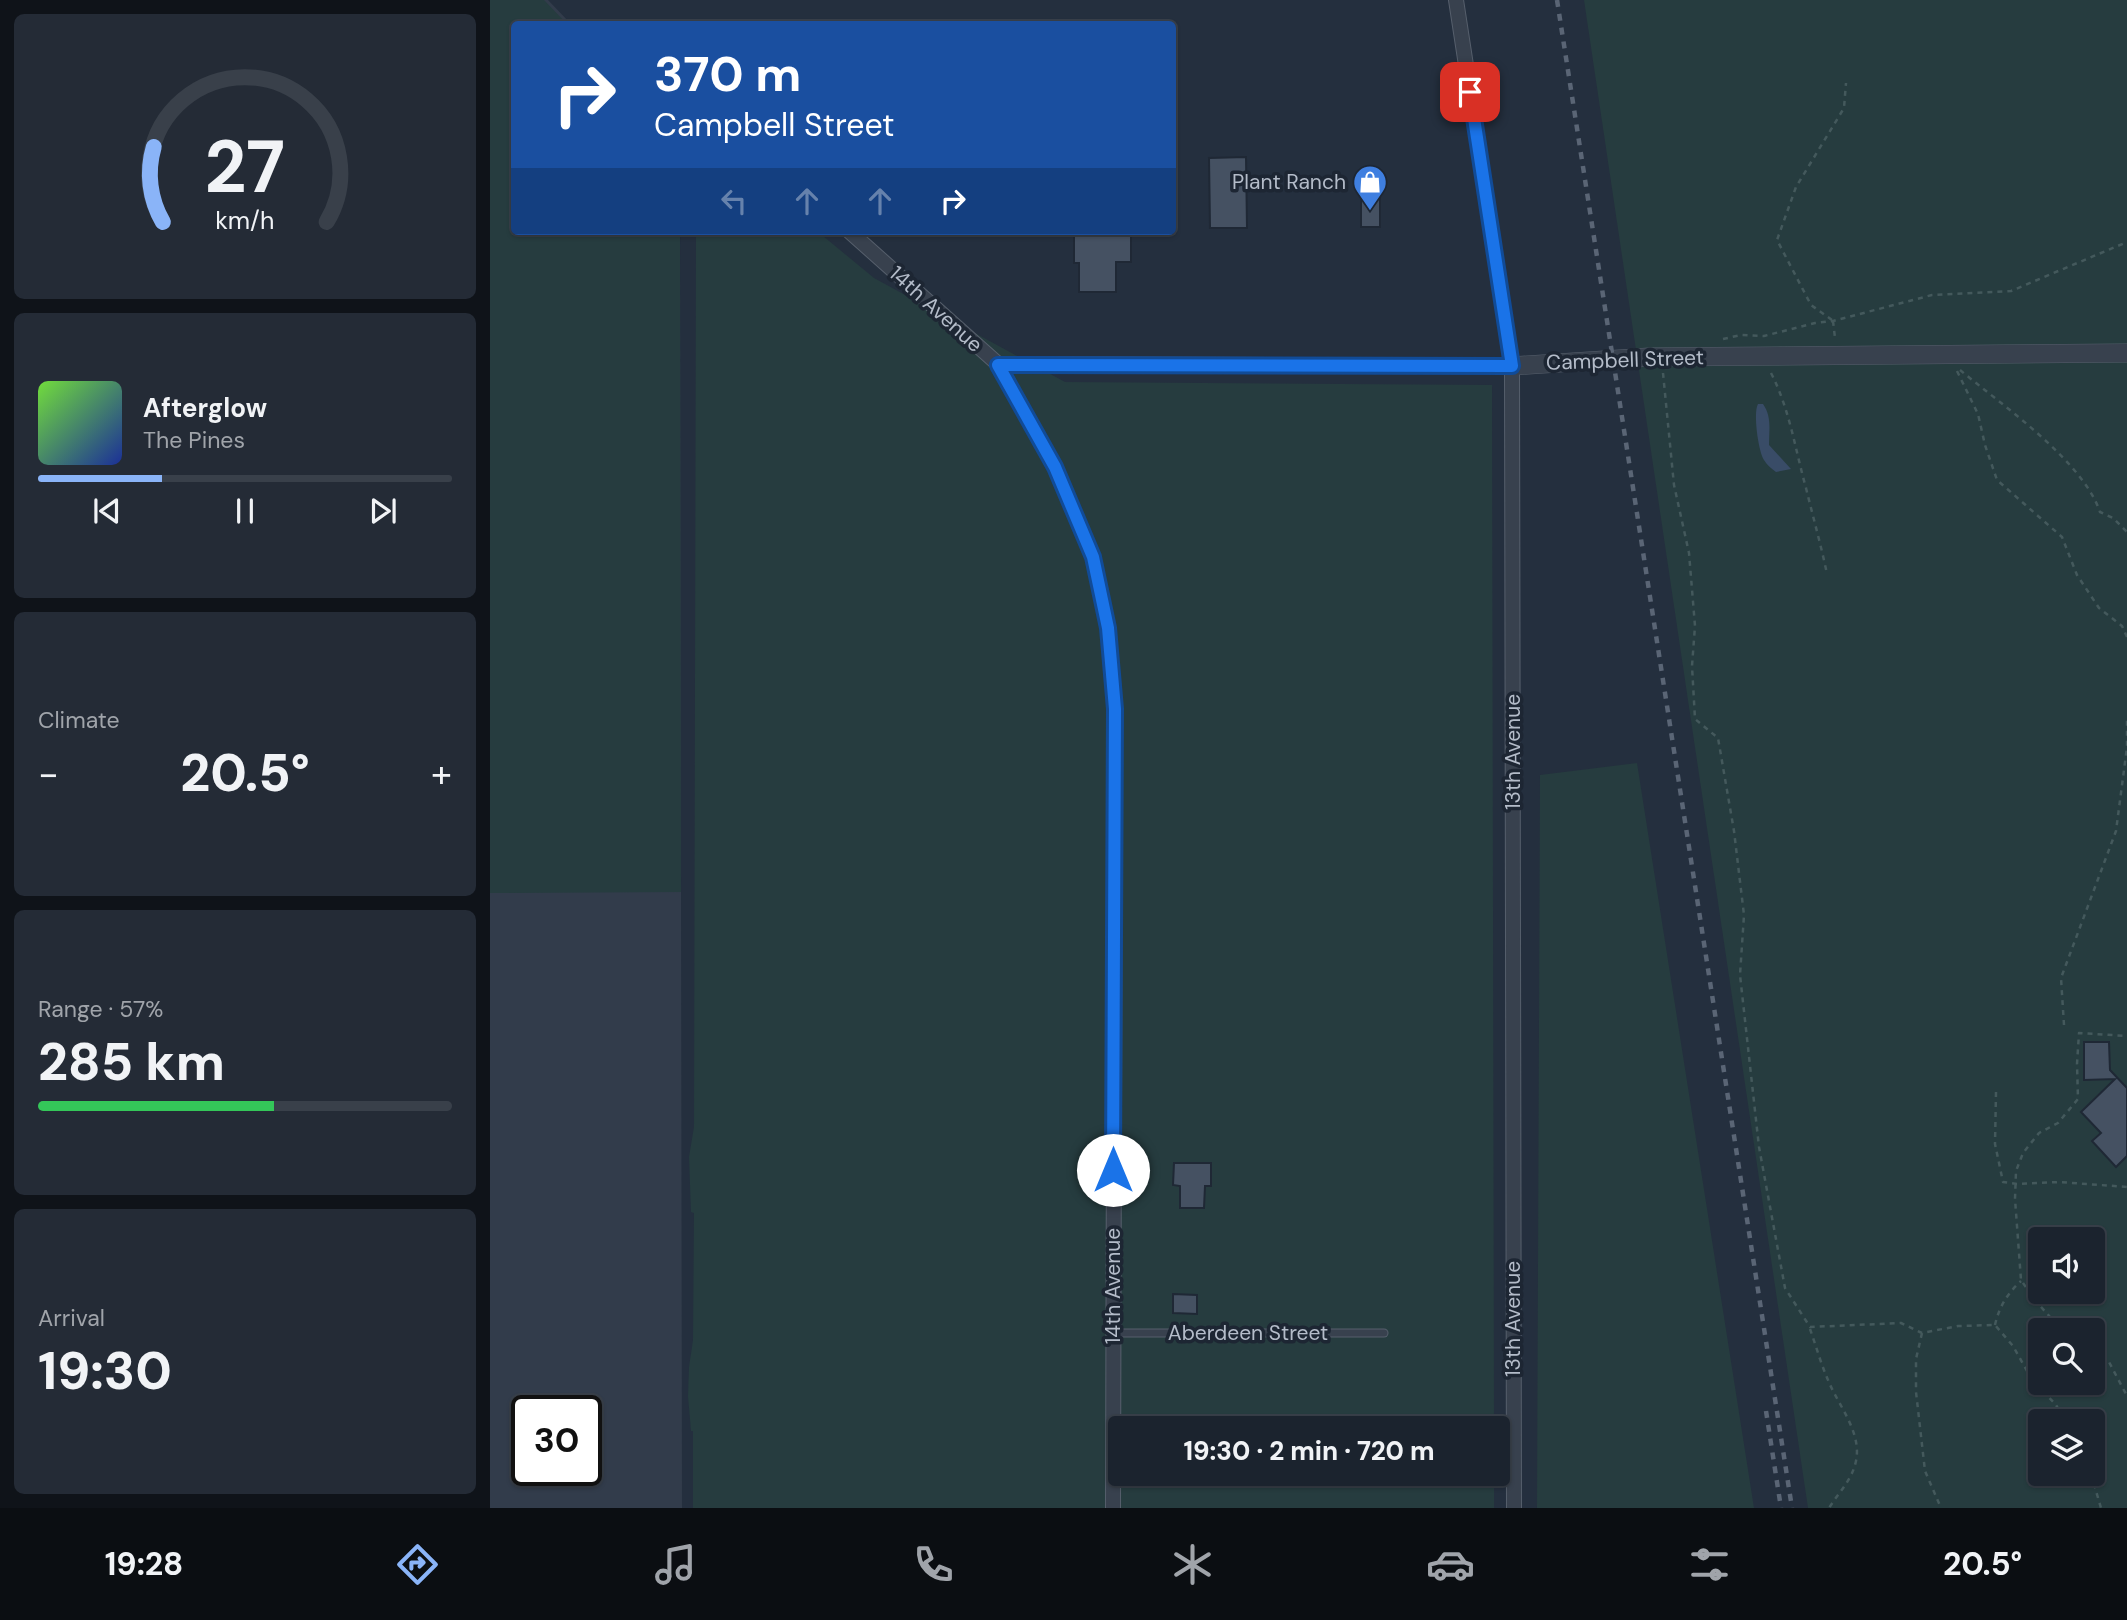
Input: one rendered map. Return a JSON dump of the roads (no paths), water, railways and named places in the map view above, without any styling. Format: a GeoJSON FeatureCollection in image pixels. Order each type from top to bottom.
{"type":"FeatureCollection","features":[{"type":"Feature","properties":{"kind":"street","name":"13th Avenue"},"geometry":{"type":"LineString","coordinates":[[1456,0],[1512,366],[1514,1508]]}},
{"type":"Feature","properties":{"kind":"street","name":"14th Avenue"},"geometry":{"type":"LineString","coordinates":[[853,235],[998,365],[1055,467],[1093,557],[1108,628],[1115,709],[1113,1508]]}},
{"type":"Feature","properties":{"kind":"street","name":"Campbell Street"},"geometry":{"type":"LineString","coordinates":[[998,365],[1512,366],[1650,357],[2127,353]]}},
{"type":"Feature","properties":{"kind":"lane","name":"Aberdeen Street"},"geometry":{"type":"LineString","coordinates":[[1113,1333],[1384,1333]]}},
{"type":"Feature","properties":{"kind":"water"},"geometry":{"type":"Polygon","coordinates":[[[1758,404],[1763,404],[1768,414],[1769,445],[1791,469],[1776,472],[1764,460],[1757,431],[1758,404]]]}},
{"type":"Feature","properties":{"kind":"railway"},"geometry":{"type":"LineString","coordinates":[[1557,0],[1792,1508]]}},
{"type":"Feature","properties":{"kind":"railway"},"geometry":{"type":"LineString","coordinates":[[1766,1411],[1781,1508]]}},
{"type":"Feature","properties":{"kind":"place","name":"Plant Ranch"},"geometry":{"type":"Point","coordinates":[1370,212]}}]}
